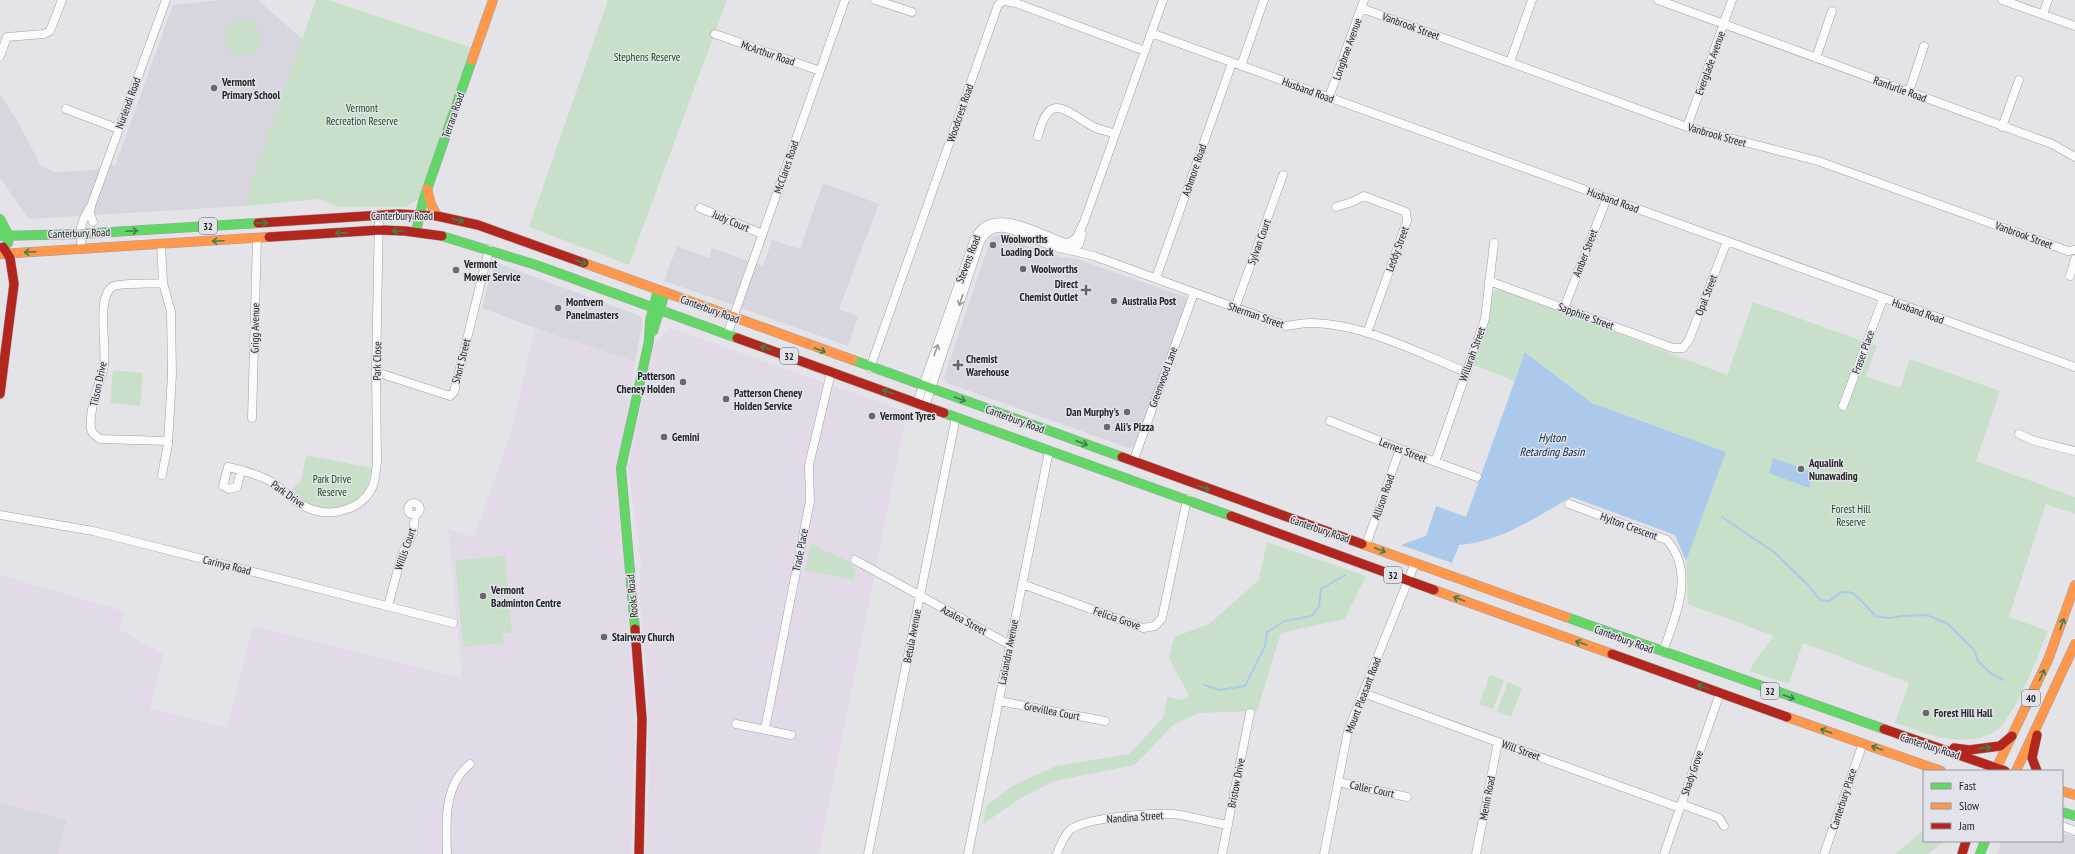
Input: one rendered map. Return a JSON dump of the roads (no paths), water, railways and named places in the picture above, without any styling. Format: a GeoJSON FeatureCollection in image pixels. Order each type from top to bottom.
{"type":"FeatureCollection","features":[{"type":"Feature","properties":{"kind":"main road","name":"Terrara Road"},"geometry":{"type":"LineString","coordinates":[[416,232],[419,214],[427,189],[493,0]]}},
{"type":"Feature","properties":{"kind":"main road"},"geometry":{"type":"LineString","coordinates":[[427,189],[431,204],[437,216]]}},
{"type":"Feature","properties":{"kind":"main road","name":"Canterbury Road"},"geometry":{"type":"LineString","coordinates":[[5,236],[79,234],[379,214],[419,214],[437,216],[494,230],[870,368],[1366,545],[1415,564],[1726,675],[1999,770]]}},
{"type":"Feature","properties":{"kind":"main road"},"geometry":{"type":"LineString","coordinates":[[0,219],[5,236],[4,253]]}},
{"type":"Feature","properties":{"kind":"main road","name":"Canterbury Road"},"geometry":{"type":"LineString","coordinates":[[4,253],[380,230],[416,232],[447,237],[489,249],[1049,451],[1187,499],[1720,693],[1938,770]]}},
{"type":"Feature","properties":{"kind":"main road"},"geometry":{"type":"LineString","coordinates":[[0,241],[4,253],[12,268],[14,293],[0,394]]}},
{"type":"Feature","properties":{"kind":"main road","name":"Rooks Road"},"geometry":{"type":"LineString","coordinates":[[638,854],[642,719],[621,468],[656,309],[662,292]]}},
{"type":"Feature","properties":{"kind":"main road"},"geometry":{"type":"LineString","coordinates":[[1002,434],[1005,416]]}},
{"type":"Feature","properties":{"kind":"main road"},"geometry":{"type":"LineString","coordinates":[[1015,419],[1019,440]]}},
{"type":"Feature","properties":{"kind":"main road","name":"40"},"geometry":{"type":"LineString","coordinates":[[1999,770],[2012,735],[2048,660],[2075,586]]}},
{"type":"Feature","properties":{"kind":"main road","name":"40"},"geometry":{"type":"LineString","coordinates":[[2016,770],[2040,721],[2070,667],[2075,644]]}},
{"type":"Feature","properties":{"kind":"main road"},"geometry":{"type":"LineString","coordinates":[[1720,693],[1726,675]]}},
{"type":"Feature","properties":{"kind":"main road"},"geometry":{"type":"LineString","coordinates":[[2037,770],[2032,755],[2040,721]]}},
{"type":"Feature","properties":{"kind":"main road"},"geometry":{"type":"LineString","coordinates":[[1932,746],[1969,750],[1995,748],[2000,746],[2012,735]]}},
{"type":"Feature","properties":{"kind":"main road"},"geometry":{"type":"LineString","coordinates":[[2063,791],[2075,795]]}},
{"type":"Feature","properties":{"kind":"main road"},"geometry":{"type":"LineString","coordinates":[[2063,812],[2075,816]]}},
{"type":"Feature","properties":{"kind":"main road"},"geometry":{"type":"LineString","coordinates":[[1962,854],[1966,842]]}},
{"type":"Feature","properties":{"kind":"main road"},"geometry":{"type":"LineString","coordinates":[[1980,854],[1985,842]]}},
{"type":"Feature","properties":{"kind":"street"},"geometry":{"type":"LineString","coordinates":[[0,30],[7,36],[44,34],[50,32],[62,0]]}},
{"type":"Feature","properties":{"kind":"street","name":"Nurlendi Road"},"geometry":{"type":"LineString","coordinates":[[79,234],[81,224],[91,206],[166,0]]}},
{"type":"Feature","properties":{"kind":"street","name":"McClares Road"},"geometry":{"type":"LineString","coordinates":[[727,335],[844,0]]}},
{"type":"Feature","properties":{"kind":"street"},"geometry":{"type":"LineString","coordinates":[[875,0],[912,12]]}},
{"type":"Feature","properties":{"kind":"street"},"geometry":{"type":"LineString","coordinates":[[1065,249],[1073,248],[1084,222],[1163,0]]}},
{"type":"Feature","properties":{"kind":"street"},"geometry":{"type":"LineString","coordinates":[[1241,66],[1264,0]]}},
{"type":"Feature","properties":{"kind":"street"},"geometry":{"type":"LineString","coordinates":[[1510,62],[1532,0]]}},
{"type":"Feature","properties":{"kind":"street","name":"Ranfurlie Road"},"geometry":{"type":"LineString","coordinates":[[1658,0],[2052,144],[2075,156]]}},
{"type":"Feature","properties":{"kind":"street","name":"Everglade Avenue"},"geometry":{"type":"LineString","coordinates":[[1687,127],[1732,0]]}},
{"type":"Feature","properties":{"kind":"street"},"geometry":{"type":"LineString","coordinates":[[2002,0],[2075,26]]}},
{"type":"Feature","properties":{"kind":"street"},"geometry":{"type":"LineString","coordinates":[[2043,14],[2048,0]]}},
{"type":"Feature","properties":{"kind":"street","name":"Woodcrest Road"},"geometry":{"type":"LineString","coordinates":[[870,368],[998,5],[1003,1],[1016,3],[1145,50]]}},
{"type":"Feature","properties":{"kind":"street","name":"Vanbrook Street"},"geometry":{"type":"LineString","coordinates":[[1362,4],[1510,62],[1687,127],[1818,161],[2068,251],[2075,250]]}},
{"type":"Feature","properties":{"kind":"street","name":"Longbrae Avenue"},"geometry":{"type":"LineString","coordinates":[[1329,97],[1362,4]]}},
{"type":"Feature","properties":{"kind":"street"},"geometry":{"type":"LineString","coordinates":[[1816,58],[1832,11]]}},
{"type":"Feature","properties":{"kind":"street","name":"Husband Road"},"geometry":{"type":"LineString","coordinates":[[1151,33],[1727,241],[1883,299],[2075,367]]}},
{"type":"Feature","properties":{"kind":"street","name":"McArthur Road"},"geometry":{"type":"LineString","coordinates":[[715,34],[820,71]]}},
{"type":"Feature","properties":{"kind":"street"},"geometry":{"type":"LineString","coordinates":[[0,56],[7,36]]}},
{"type":"Feature","properties":{"kind":"street"},"geometry":{"type":"LineString","coordinates":[[1909,92],[1924,46]]}},
{"type":"Feature","properties":{"kind":"street","name":"Ashmore Road"},"geometry":{"type":"LineString","coordinates":[[1156,278],[1232,62]]}},
{"type":"Feature","properties":{"kind":"street"},"geometry":{"type":"LineString","coordinates":[[2002,127],[2019,80]]}},
{"type":"Feature","properties":{"kind":"street"},"geometry":{"type":"LineString","coordinates":[[1038,136],[1044,117],[1047,112],[1054,108],[1064,108],[1094,127],[1115,134]]}},
{"type":"Feature","properties":{"kind":"street"},"geometry":{"type":"LineString","coordinates":[[66,109],[119,129]]}},
{"type":"Feature","properties":{"kind":"street","name":"Sylvan Court"},"geometry":{"type":"LineString","coordinates":[[1235,308],[1283,175]]}},
{"type":"Feature","properties":{"kind":"street","name":"Leddy Street"},"geometry":{"type":"LineString","coordinates":[[1336,206],[1352,202],[1364,196],[1406,212],[1407,221],[1367,333]]}},
{"type":"Feature","properties":{"kind":"street","name":"Amber Street"},"geometry":{"type":"LineString","coordinates":[[1564,308],[1607,198]]}},
{"type":"Feature","properties":{"kind":"street","name":"Nurlendi Road"},"geometry":{"type":"LineString","coordinates":[[91,206],[90,214],[93,222]]}},
{"type":"Feature","properties":{"kind":"street","name":"Judy Court"},"geometry":{"type":"LineString","coordinates":[[700,208],[762,234]]}},
{"type":"Feature","properties":{"kind":"street","name":"Park Close"},"geometry":{"type":"LineString","coordinates":[[359,503],[371,489],[376,475],[379,214]]}},
{"type":"Feature","properties":{"kind":"street","name":"Stevens Road"},"geometry":{"type":"LineString","coordinates":[[927,388],[975,238],[980,230],[991,222],[1002,221],[1065,242],[1076,242]]}},
{"type":"Feature","properties":{"kind":"street","name":"Stevens Road"},"geometry":{"type":"LineString","coordinates":[[921,404],[980,242],[986,234],[994,229],[1005,228],[1065,249]]}},
{"type":"Feature","properties":{"kind":"street"},"geometry":{"type":"LineString","coordinates":[[79,234],[82,249]]}},
{"type":"Feature","properties":{"kind":"street","name":"Grigg Avenue"},"geometry":{"type":"LineString","coordinates":[[252,418],[257,238]]}},
{"type":"Feature","properties":{"kind":"street","name":"Opal Street"},"geometry":{"type":"LineString","coordinates":[[1683,348],[1689,340],[1727,241]]}},
{"type":"Feature","properties":{"kind":"street","name":"Sherman Street"},"geometry":{"type":"LineString","coordinates":[[1076,242],[1094,256]]}},
{"type":"Feature","properties":{"kind":"street","name":"Willurah Street"},"geometry":{"type":"LineString","coordinates":[[1435,462],[1485,319],[1494,243]]}},
{"type":"Feature","properties":{"kind":"street"},"geometry":{"type":"LineString","coordinates":[[161,244],[163,283],[171,312],[172,374],[168,441],[162,475]]}},
{"type":"Feature","properties":{"kind":"street","name":"Short Street"},"geometry":{"type":"LineString","coordinates":[[376,372],[450,396],[454,392],[489,249]]}},
{"type":"Feature","properties":{"kind":"street","name":"Sherman Street"},"geometry":{"type":"LineString","coordinates":[[1065,249],[1094,256],[1286,326],[1309,323],[1328,324],[1367,333],[1466,372]]}},
{"type":"Feature","properties":{"kind":"street"},"geometry":{"type":"LineString","coordinates":[[2070,276],[2075,259]]}},
{"type":"Feature","properties":{"kind":"street","name":"Sapphire Street"},"geometry":{"type":"LineString","coordinates":[[1489,281],[1673,348],[1683,348]]}},
{"type":"Feature","properties":{"kind":"street","name":"Tilson Drive"},"geometry":{"type":"LineString","coordinates":[[163,283],[114,286],[106,293],[103,304],[104,367],[94,399],[91,428],[94,435],[100,439],[168,441]]}},
{"type":"Feature","properties":{"kind":"street","name":"Greenwood Lane"},"geometry":{"type":"LineString","coordinates":[[1133,462],[1194,292]]}},
{"type":"Feature","properties":{"kind":"street","name":"Fraser Place"},"geometry":{"type":"LineString","coordinates":[[1843,406],[1883,299]]}},
{"type":"Feature","properties":{"kind":"street","name":"Trade Place"},"geometry":{"type":"LineString","coordinates":[[766,729],[810,501],[809,465],[832,372]]}},
{"type":"Feature","properties":{"kind":"street","name":"Betula Avenue"},"geometry":{"type":"LineString","coordinates":[[868,854],[956,417]]}},
{"type":"Feature","properties":{"kind":"street","name":"Lernes Street"},"geometry":{"type":"LineString","coordinates":[[1330,420],[1400,449],[1477,477]]}},
{"type":"Feature","properties":{"kind":"street"},"geometry":{"type":"LineString","coordinates":[[2019,434],[2039,442],[2075,451]]}},
{"type":"Feature","properties":{"kind":"street","name":"Allison Road"},"geometry":{"type":"LineString","coordinates":[[1366,545],[1400,449]]}},
{"type":"Feature","properties":{"kind":"street","name":"Lasiandra Avenue"},"geometry":{"type":"LineString","coordinates":[[968,854],[1049,451]]}},
{"type":"Feature","properties":{"kind":"street","name":"Park Drive"},"geometry":{"type":"LineString","coordinates":[[241,470],[278,485],[309,509],[339,512],[359,503]]}},
{"type":"Feature","properties":{"kind":"street","name":"Felicia Grove"},"geometry":{"type":"LineString","coordinates":[[1022,584],[1143,628],[1155,626],[1162,618],[1187,499]]}},
{"type":"Feature","properties":{"kind":"street","name":"Hylton Crescent"},"geometry":{"type":"LineString","coordinates":[[1569,504],[1667,540],[1674,548],[1680,563],[1682,592],[1663,652]]}},
{"type":"Feature","properties":{"kind":"street","name":"Carinya Road"},"geometry":{"type":"LineString","coordinates":[[0,514],[93,531],[453,623]]}},
{"type":"Feature","properties":{"kind":"street","name":"Willis Court"},"geometry":{"type":"LineString","coordinates":[[388,606],[402,554],[413,533],[415,515]]}},
{"type":"Feature","properties":{"kind":"street","name":"Azalea Street"},"geometry":{"type":"LineString","coordinates":[[855,560],[1010,645]]}},
{"type":"Feature","properties":{"kind":"street","name":"Mount Pleasant Road"},"geometry":{"type":"LineString","coordinates":[[1324,854],[1348,732],[1415,564]]}},
{"type":"Feature","properties":{"kind":"street","name":"Will Street"},"geometry":{"type":"LineString","coordinates":[[1363,693],[1498,742],[1719,818],[1724,826]]}},
{"type":"Feature","properties":{"kind":"street","name":"Shady Grove"},"geometry":{"type":"LineString","coordinates":[[1664,854],[1720,693]]}},
{"type":"Feature","properties":{"kind":"street","name":"Grevillea Court"},"geometry":{"type":"LineString","coordinates":[[999,701],[1105,721]]}},
{"type":"Feature","properties":{"kind":"street","name":"Bristow Drive"},"geometry":{"type":"LineString","coordinates":[[1222,854],[1250,713]]}},
{"type":"Feature","properties":{"kind":"street"},"geometry":{"type":"LineString","coordinates":[[736,724],[791,735]]}},
{"type":"Feature","properties":{"kind":"street","name":"Menin Road"},"geometry":{"type":"LineString","coordinates":[[1476,854],[1498,742]]}},
{"type":"Feature","properties":{"kind":"street","name":"Canterbury Place"},"geometry":{"type":"LineString","coordinates":[[1824,854],[1862,743]]}},
{"type":"Feature","properties":{"kind":"street"},"geometry":{"type":"LineString","coordinates":[[447,854],[445,820],[448,799],[461,771],[470,764]]}},
{"type":"Feature","properties":{"kind":"street","name":"Caller Court"},"geometry":{"type":"LineString","coordinates":[[1338,782],[1407,797]]}},
{"type":"Feature","properties":{"kind":"street","name":"Nandina Street"},"geometry":{"type":"LineString","coordinates":[[1057,854],[1058,849],[1070,830],[1088,822],[1109,818],[1174,814],[1228,825]]}},
{"type":"Feature","properties":{"kind":"street"},"geometry":{"type":"LineString","coordinates":[[2063,826],[2075,831]]}},
{"type":"Feature","properties":{"kind":"water","name":"Hylton Retarding Basin"},"geometry":{"type":"Polygon","coordinates":[[[1525,352],[1592,403],[1726,452],[1686,561],[1675,535],[1572,497],[1504,534],[1474,543],[1459,545],[1452,563],[1401,545],[1426,536],[1436,506],[1466,517],[1525,352]]]}},
{"type":"Feature","properties":{"kind":"water"},"geometry":{"type":"Polygon","coordinates":[[[1773,458],[1814,473],[1809,488],[1769,473],[1773,458]]]}},
{"type":"Feature","properties":{"kind":"waterway"},"geometry":{"type":"LineString","coordinates":[[1722,517],[1774,552],[1808,585],[1820,600],[1829,601],[1842,592],[1850,592],[1861,600],[1875,616],[1889,618],[1926,615],[1947,623],[1974,650],[1978,661],[1990,673],[2003,680]]}},
{"type":"Feature","properties":{"kind":"waterway"},"geometry":{"type":"LineString","coordinates":[[1204,685],[1220,690],[1245,686],[1265,646],[1267,632],[1285,621],[1312,616],[1319,606],[1321,589],[1345,575]]}},
{"type":"Feature","properties":{"kind":"place","name":"Vermont Primary School"},"geometry":{"type":"Point","coordinates":[214,88]}},
{"type":"Feature","properties":{"kind":"place","name":"Woolworths Loading Dock"},"geometry":{"type":"Point","coordinates":[993,245]}},
{"type":"Feature","properties":{"kind":"place","name":"Woolworths"},"geometry":{"type":"Point","coordinates":[1023,269]}},
{"type":"Feature","properties":{"kind":"place","name":"Vermont Mower Service"},"geometry":{"type":"Point","coordinates":[456,270]}},
{"type":"Feature","properties":{"kind":"place","name":"Direct Chemist Outlet"},"geometry":{"type":"Point","coordinates":[1086,290]}},
{"type":"Feature","properties":{"kind":"place","name":"Australia Post"},"geometry":{"type":"Point","coordinates":[1114,301]}},
{"type":"Feature","properties":{"kind":"place","name":"Montvern Panelmasters"},"geometry":{"type":"Point","coordinates":[558,308]}},
{"type":"Feature","properties":{"kind":"place","name":"Chemist Warehouse"},"geometry":{"type":"Point","coordinates":[958,365]}},
{"type":"Feature","properties":{"kind":"place","name":"Patterson Cheney Holden"},"geometry":{"type":"Point","coordinates":[683,382]}},
{"type":"Feature","properties":{"kind":"place","name":"Patterson Cheney Holden Service"},"geometry":{"type":"Point","coordinates":[726,399]}},
{"type":"Feature","properties":{"kind":"place","name":"Dan Murphy's"},"geometry":{"type":"Point","coordinates":[1127,412]}},
{"type":"Feature","properties":{"kind":"place","name":"Vermont Tyres"},"geometry":{"type":"Point","coordinates":[872,416]}},
{"type":"Feature","properties":{"kind":"place","name":"Ali's Pizza"},"geometry":{"type":"Point","coordinates":[1107,427]}},
{"type":"Feature","properties":{"kind":"place","name":"Gemini"},"geometry":{"type":"Point","coordinates":[664,437]}},
{"type":"Feature","properties":{"kind":"place","name":"Aqualink Nunawading"},"geometry":{"type":"Point","coordinates":[1801,469]}},
{"type":"Feature","properties":{"kind":"place","name":"Vermont Badminton Centre"},"geometry":{"type":"Point","coordinates":[483,596]}},
{"type":"Feature","properties":{"kind":"place","name":"Stairway Church"},"geometry":{"type":"Point","coordinates":[604,637]}},
{"type":"Feature","properties":{"kind":"place","name":"Forest Hill Hall"},"geometry":{"type":"Point","coordinates":[1926,713]}},
{"type":"Feature","properties":{"kind":"park label","name":"Stephens Reserve"},"geometry":{"type":"Point","coordinates":[647,57]}},
{"type":"Feature","properties":{"kind":"park label","name":"Vermont Recreation Reserve"},"geometry":{"type":"Point","coordinates":[362,114]}},
{"type":"Feature","properties":{"kind":"park label","name":"Park Drive Reserve"},"geometry":{"type":"Point","coordinates":[332,485]}},
{"type":"Feature","properties":{"kind":"park label","name":"Forest Hill Reserve"},"geometry":{"type":"Point","coordinates":[1851,515]}}]}
